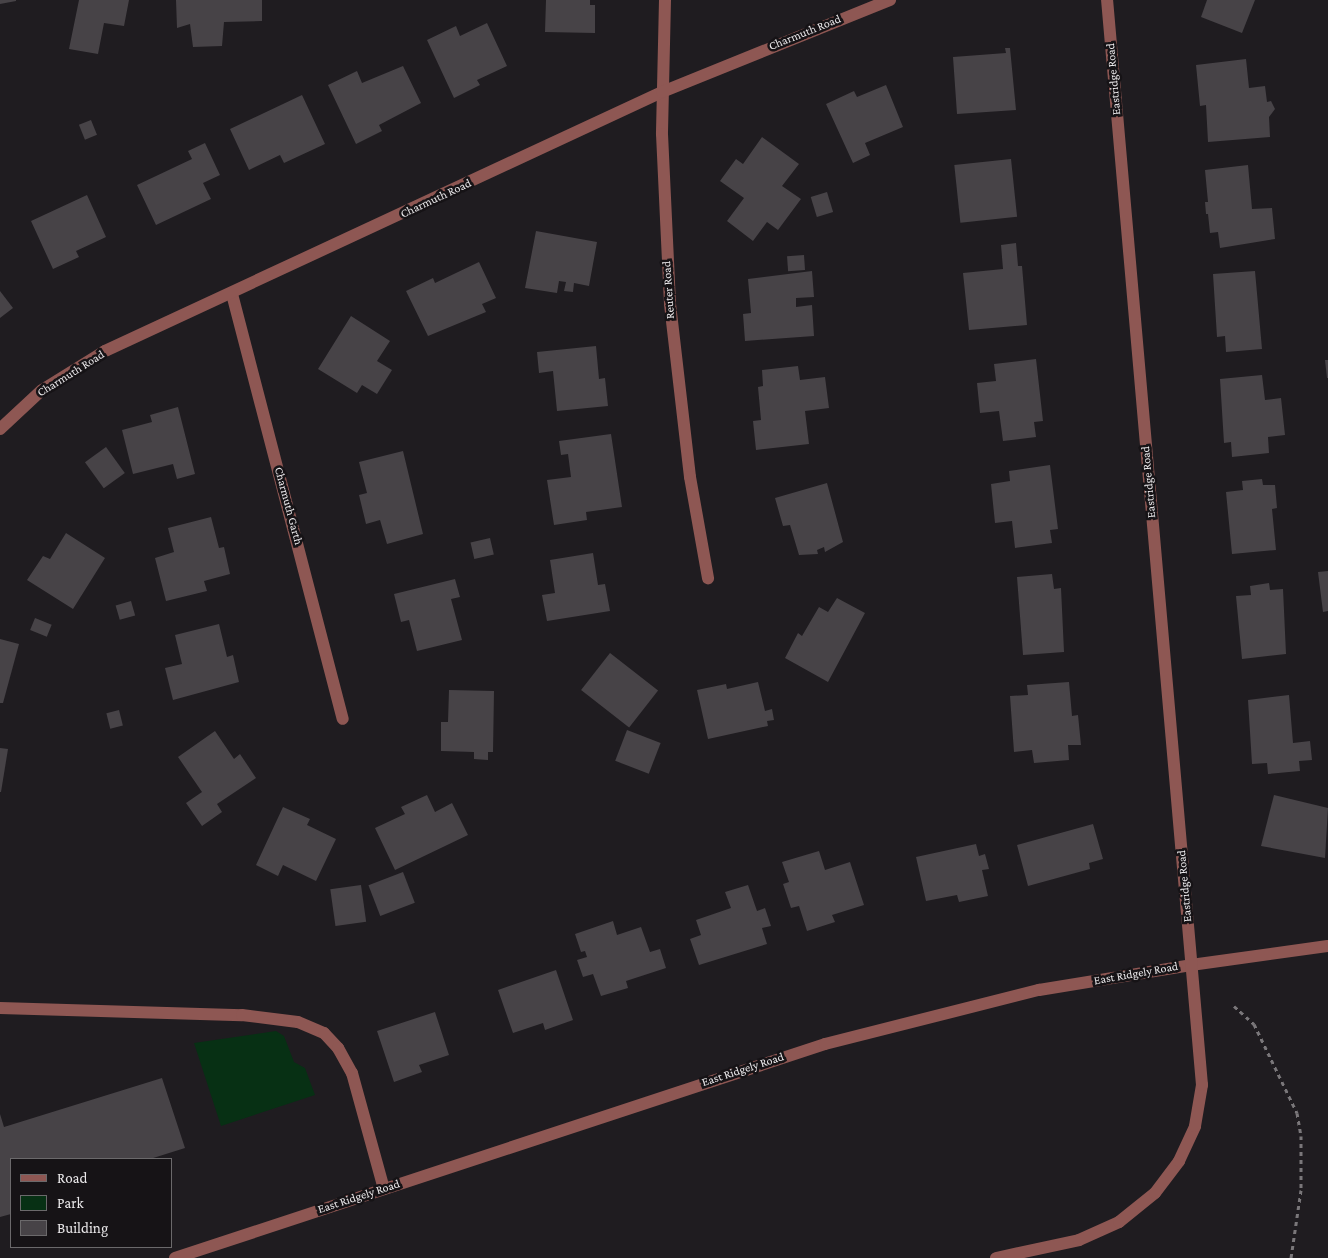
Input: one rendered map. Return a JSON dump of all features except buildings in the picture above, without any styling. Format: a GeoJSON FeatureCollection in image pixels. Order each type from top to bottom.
{"type":"FeatureCollection","features":[{"type":"Feature","properties":{"kind":"street","name":"Reuter Road"},"geometry":{"type":"LineString","coordinates":[[665,0],[662,92],[670,304],[690,478],[708,578]]}},
{"type":"Feature","properties":{"kind":"street","name":"Charmuth Road"},"geometry":{"type":"LineString","coordinates":[[0,429],[42,390],[105,351],[232,294],[662,92],[890,0]]}},
{"type":"Feature","properties":{"kind":"street","name":"Eastridge Road"},"geometry":{"type":"LineString","coordinates":[[996,1258],[1079,1240],[1118,1222],[1155,1193],[1179,1162],[1195,1126],[1202,1085],[1107,0]]}},
{"type":"Feature","properties":{"kind":"street","name":"Charmuth Garth"},"geometry":{"type":"LineString","coordinates":[[232,294],[343,718]]}},
{"type":"Feature","properties":{"kind":"street","name":"East Ridgely Road"},"geometry":{"type":"LineString","coordinates":[[175,1258],[825,1044],[1039,990],[1192,964],[1328,946]]}},
{"type":"Feature","properties":{"kind":"street"},"geometry":{"type":"LineString","coordinates":[[0,1008],[242,1015],[298,1022],[324,1033],[338,1048],[352,1074],[384,1189]]}},
{"type":"Feature","properties":{"kind":"path"},"geometry":{"type":"LineString","coordinates":[[1234,1006],[1254,1024],[1297,1113],[1301,1136],[1301,1190],[1291,1258]]}},
{"type":"Feature","properties":{"kind":"green space"},"geometry":{"type":"Polygon","coordinates":[[[276,1031],[284,1036],[294,1062],[305,1068],[315,1095],[221,1126],[194,1043],[276,1031]]]}}]}
